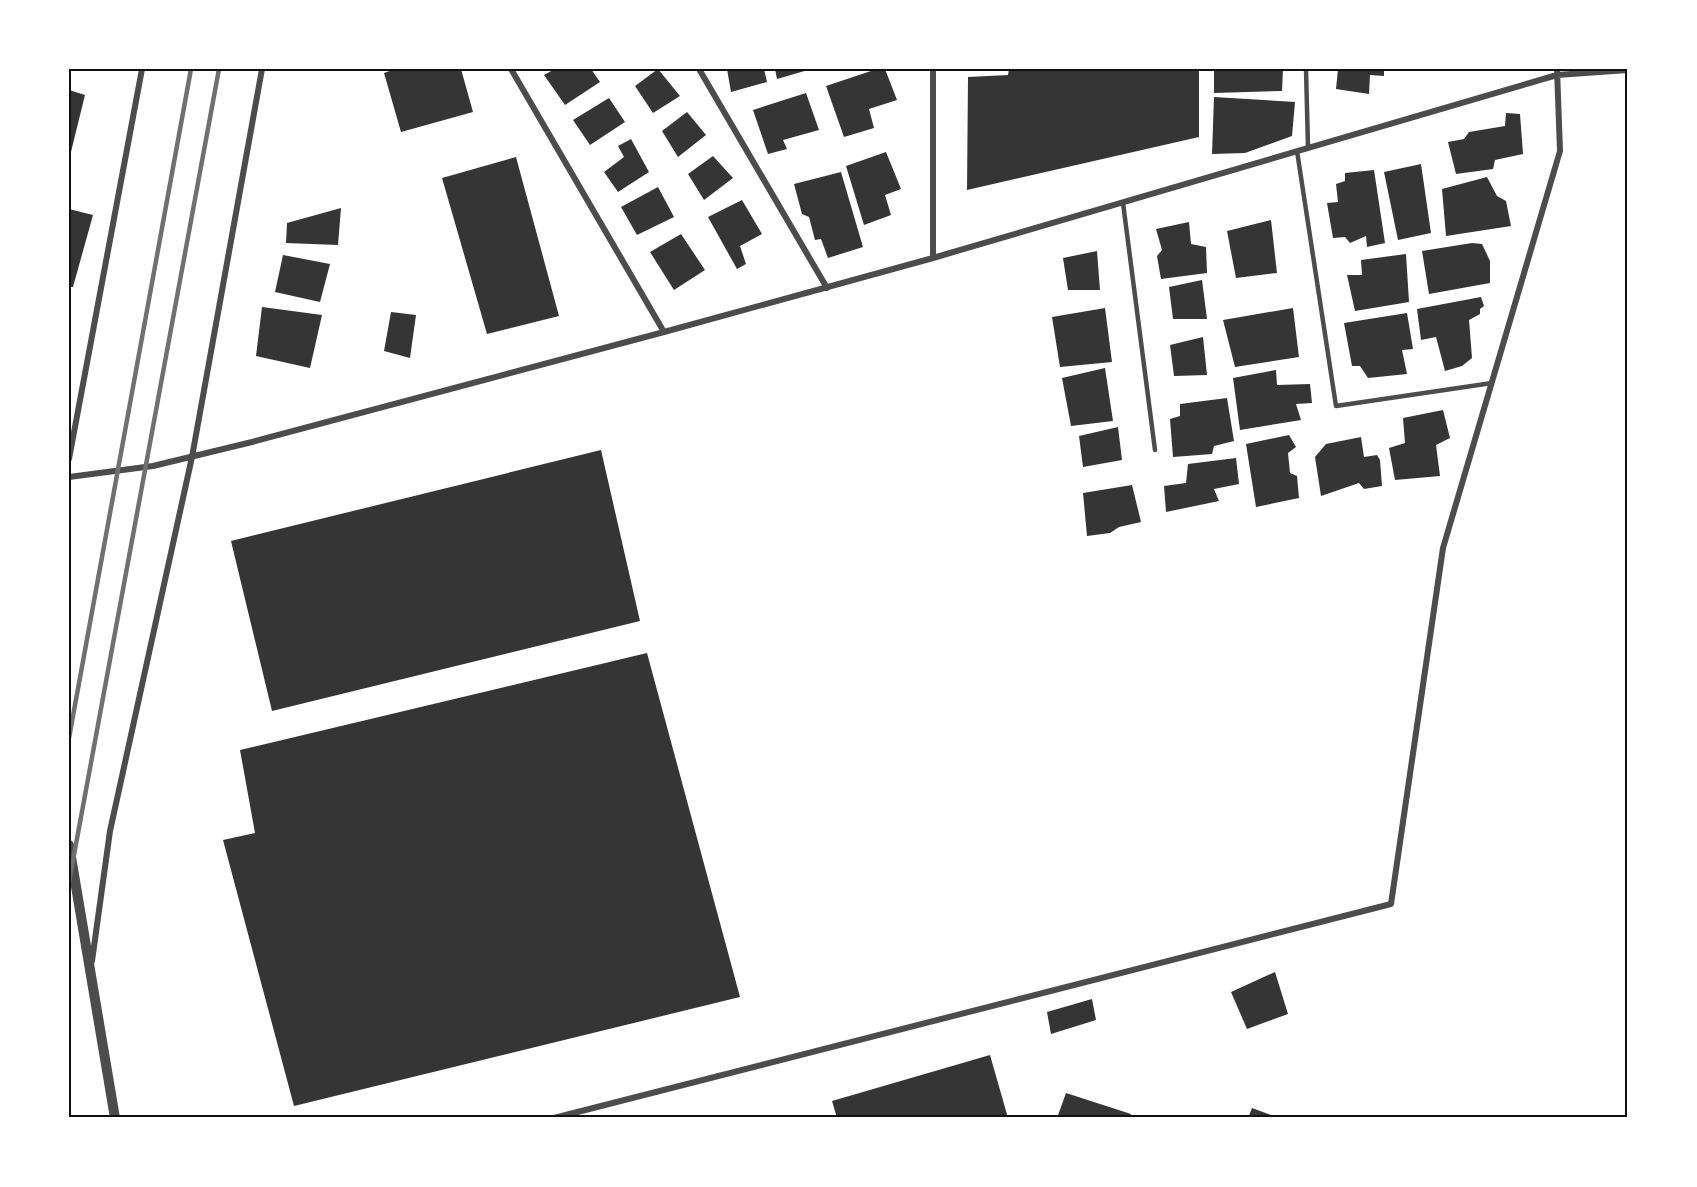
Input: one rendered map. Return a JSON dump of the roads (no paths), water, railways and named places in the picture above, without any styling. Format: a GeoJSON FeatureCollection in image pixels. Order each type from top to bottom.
{"type":"FeatureCollection","features":[{"type":"Feature","properties":{"kind":"street"},"geometry":{"type":"LineString","coordinates":[[69,459],[142,69]]}},
{"type":"Feature","properties":{"kind":"street"},"geometry":{"type":"LineString","coordinates":[[91,967],[110,831],[192,457],[262,69]]}},
{"type":"Feature","properties":{"kind":"street"},"geometry":{"type":"LineString","coordinates":[[511,69],[664,332]]}},
{"type":"Feature","properties":{"kind":"street"},"geometry":{"type":"LineString","coordinates":[[699,69],[827,288]]}},
{"type":"Feature","properties":{"kind":"street"},"geometry":{"type":"LineString","coordinates":[[933,69],[933,258]]}},
{"type":"Feature","properties":{"kind":"street"},"geometry":{"type":"LineString","coordinates":[[69,477],[153,466],[192,457],[827,288],[1123,203],[1557,72],[1628,70]]}},
{"type":"Feature","properties":{"kind":"street"},"geometry":{"type":"LineString","coordinates":[[554,1118],[1391,904],[1443,548],[1560,151],[1557,72]]}},
{"type":"Feature","properties":{"kind":"street"},"geometry":{"type":"LineString","coordinates":[[69,845],[115,1118]]}},
{"type":"Feature","properties":{"kind":"lane"},"geometry":{"type":"LineString","coordinates":[[1306,69],[1308,147]]}},
{"type":"Feature","properties":{"kind":"lane"},"geometry":{"type":"LineString","coordinates":[[1297,151],[1336,406],[1492,383]]}},
{"type":"Feature","properties":{"kind":"lane"},"geometry":{"type":"LineString","coordinates":[[1123,203],[1155,450]]}},
{"type":"Feature","properties":{"kind":"railway"},"geometry":{"type":"LineString","coordinates":[[69,738],[191,69]]}},
{"type":"Feature","properties":{"kind":"railway"},"geometry":{"type":"LineString","coordinates":[[69,882],[219,69]]}}]}
